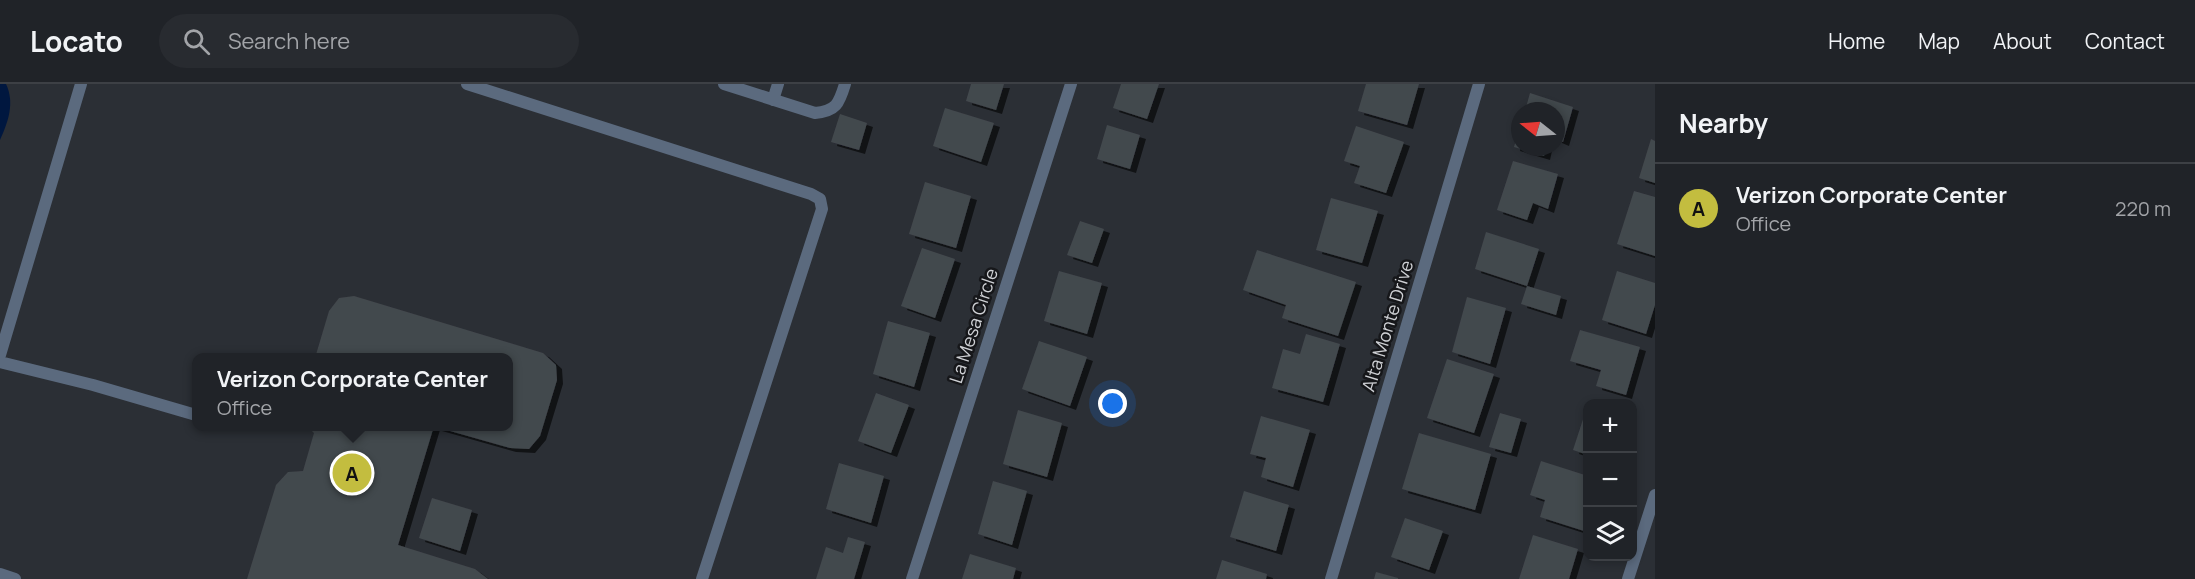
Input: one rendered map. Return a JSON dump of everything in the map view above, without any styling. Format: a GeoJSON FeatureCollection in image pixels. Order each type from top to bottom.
{"type":"FeatureCollection","features":[{"type":"Feature","properties":{"kind":"street"},"geometry":{"type":"LineString","coordinates":[[0,355],[81,84]]}},
{"type":"Feature","properties":{"kind":"street"},"geometry":{"type":"LineString","coordinates":[[467,84],[812,194],[820,199],[822,209],[702,579]]}},
{"type":"Feature","properties":{"kind":"street"},"geometry":{"type":"LineString","coordinates":[[724,84],[815,113],[827,112],[835,108],[845,84]]}},
{"type":"Feature","properties":{"kind":"street"},"geometry":{"type":"LineString","coordinates":[[772,100],[777,84]]}},
{"type":"Feature","properties":{"kind":"street","name":"La Mesa Circle"},"geometry":{"type":"LineString","coordinates":[[912,579],[1071,84]]}},
{"type":"Feature","properties":{"kind":"street","name":"Alta Monte Drive"},"geometry":{"type":"LineString","coordinates":[[1331,579],[1479,84]]}},
{"type":"Feature","properties":{"kind":"street"},"geometry":{"type":"LineString","coordinates":[[0,362],[93,385],[192,414]]}},
{"type":"Feature","properties":{"kind":"street"},"geometry":{"type":"LineString","coordinates":[[1628,579],[1655,495]]}},
{"type":"Feature","properties":{"kind":"street"},"geometry":{"type":"LineString","coordinates":[[0,574],[15,579]]}},
{"type":"Feature","properties":{"kind":"water"},"geometry":{"type":"Polygon","coordinates":[[[0,84],[6,84],[10,105],[8,119],[0,140],[0,84]]]}},
{"type":"Feature","properties":{"kind":"building"},"geometry":{"type":"Polygon","coordinates":[[[971,84],[1004,84],[996,110],[966,101],[971,84]]]}},
{"type":"Feature","properties":{"kind":"building"},"geometry":{"type":"Polygon","coordinates":[[[1121,84],[1159,84],[1147,119],[1113,108],[1121,84]]]}},
{"type":"Feature","properties":{"kind":"building"},"geometry":{"type":"Polygon","coordinates":[[[1366,84],[1419,84],[1407,125],[1358,111],[1366,84]]]}},
{"type":"Feature","properties":{"kind":"building"},"geometry":{"type":"Polygon","coordinates":[[[1530,93],[1558,102],[1528,102],[1530,93]]]}},
{"type":"Feature","properties":{"kind":"building"},"geometry":{"type":"Polygon","coordinates":[[[1565,104],[1573,107],[1565,135],[1565,104]]]}},
{"type":"Feature","properties":{"kind":"building"},"geometry":{"type":"Polygon","coordinates":[[[945,108],[994,123],[981,162],[933,146],[945,108]]]}},
{"type":"Feature","properties":{"kind":"building"},"geometry":{"type":"Polygon","coordinates":[[[840,114],[867,123],[859,150],[831,142],[840,114]]]}},
{"type":"Feature","properties":{"kind":"building"},"geometry":{"type":"Polygon","coordinates":[[[1107,125],[1140,135],[1130,169],[1097,159],[1107,125]]]}},
{"type":"Feature","properties":{"kind":"building"},"geometry":{"type":"Polygon","coordinates":[[[1356,126],[1404,142],[1386,193],[1354,183],[1360,166],[1344,161],[1356,126]]]}},
{"type":"Feature","properties":{"kind":"building"},"geometry":{"type":"Polygon","coordinates":[[[1651,139],[1655,141],[1655,183],[1639,178],[1651,139]]]}},
{"type":"Feature","properties":{"kind":"building"},"geometry":{"type":"Polygon","coordinates":[[[1513,161],[1558,174],[1548,209],[1533,203],[1527,220],[1497,210],[1513,161]]]}},
{"type":"Feature","properties":{"kind":"building"},"geometry":{"type":"Polygon","coordinates":[[[925,182],[971,196],[956,248],[909,234],[925,182]]]}},
{"type":"Feature","properties":{"kind":"building"},"geometry":{"type":"Polygon","coordinates":[[[1634,191],[1655,197],[1655,256],[1617,244],[1634,191]]]}},
{"type":"Feature","properties":{"kind":"building"},"geometry":{"type":"Polygon","coordinates":[[[1331,198],[1378,211],[1362,263],[1316,250],[1331,198]]]}},
{"type":"Feature","properties":{"kind":"building"},"geometry":{"type":"Polygon","coordinates":[[[1080,221],[1104,229],[1092,263],[1067,255],[1080,221]]]}},
{"type":"Feature","properties":{"kind":"building"},"geometry":{"type":"Polygon","coordinates":[[[1486,232],[1539,249],[1527,286],[1475,269],[1486,232]]]}},
{"type":"Feature","properties":{"kind":"building"},"geometry":{"type":"Polygon","coordinates":[[[922,248],[955,259],[935,318],[901,306],[922,248]]]}},
{"type":"Feature","properties":{"kind":"building"},"geometry":{"type":"Polygon","coordinates":[[[1257,250],[1356,282],[1338,336],[1282,318],[1286,305],[1243,290],[1257,250]]]}},
{"type":"Feature","properties":{"kind":"building"},"geometry":{"type":"Polygon","coordinates":[[[1059,271],[1102,283],[1087,334],[1044,321],[1059,271]]]}},
{"type":"Feature","properties":{"kind":"building"},"geometry":{"type":"Polygon","coordinates":[[[1617,271],[1655,283],[1655,305],[1646,334],[1602,320],[1617,271]]]}},
{"type":"Feature","properties":{"kind":"building"},"geometry":{"type":"Polygon","coordinates":[[[1527,286],[1561,296],[1556,315],[1521,304],[1527,286]]]}},
{"type":"Feature","properties":{"kind":"building"},"geometry":{"type":"Polygon","coordinates":[[[354,296],[543,353],[556,365],[557,380],[540,436],[529,449],[510,448],[450,431],[513,431],[513,353],[316,353],[329,311],[339,298],[354,296]]]}},
{"type":"Feature","properties":{"kind":"building"},"geometry":{"type":"Polygon","coordinates":[[[1467,297],[1506,308],[1490,364],[1452,352],[1467,297]]]}},
{"type":"Feature","properties":{"kind":"building"},"geometry":{"type":"Polygon","coordinates":[[[888,321],[930,333],[914,387],[873,374],[888,321]]]}},
{"type":"Feature","properties":{"kind":"building"},"geometry":{"type":"Polygon","coordinates":[[[1580,330],[1640,347],[1626,395],[1596,386],[1601,370],[1570,361],[1580,330]]]}},
{"type":"Feature","properties":{"kind":"building"},"geometry":{"type":"Polygon","coordinates":[[[1306,334],[1340,344],[1323,402],[1272,388],[1283,349],[1300,354],[1306,334]]]}},
{"type":"Feature","properties":{"kind":"building"},"geometry":{"type":"Polygon","coordinates":[[[1039,341],[1087,357],[1070,406],[1022,389],[1039,341]]]}},
{"type":"Feature","properties":{"kind":"building"},"geometry":{"type":"Polygon","coordinates":[[[1447,359],[1494,374],[1474,433],[1427,418],[1447,359]]]}},
{"type":"Feature","properties":{"kind":"building"},"geometry":{"type":"Polygon","coordinates":[[[876,393],[909,405],[891,453],[858,441],[876,393]]]}},
{"type":"Feature","properties":{"kind":"building"},"geometry":{"type":"Polygon","coordinates":[[[1018,410],[1062,423],[1047,477],[1003,464],[1018,410]]]}},
{"type":"Feature","properties":{"kind":"building"},"geometry":{"type":"Polygon","coordinates":[[[1500,413],[1521,419],[1511,453],[1489,447],[1500,413]]]}},
{"type":"Feature","properties":{"kind":"building"},"geometry":{"type":"Polygon","coordinates":[[[1261,416],[1310,430],[1293,487],[1261,477],[1266,458],[1250,454],[1261,416]]]}},
{"type":"Feature","properties":{"kind":"building"},"geometry":{"type":"Polygon","coordinates":[[[1583,419],[1583,453],[1573,450],[1583,419]]]}},
{"type":"Feature","properties":{"kind":"building"},"geometry":{"type":"Polygon","coordinates":[[[312,431],[432,431],[398,545],[475,569],[488,579],[247,579],[276,485],[288,472],[303,471],[314,433],[312,431]]]}},
{"type":"Feature","properties":{"kind":"building"},"geometry":{"type":"Polygon","coordinates":[[[1419,433],[1491,454],[1475,510],[1402,489],[1419,433]]]}},
{"type":"Feature","properties":{"kind":"building"},"geometry":{"type":"Polygon","coordinates":[[[1541,461],[1583,474],[1583,531],[1540,517],[1545,500],[1530,495],[1541,461]]]}},
{"type":"Feature","properties":{"kind":"building"},"geometry":{"type":"Polygon","coordinates":[[[839,463],[884,476],[871,523],[826,509],[839,463]]]}},
{"type":"Feature","properties":{"kind":"building"},"geometry":{"type":"Polygon","coordinates":[[[993,481],[1027,491],[1012,545],[978,534],[993,481]]]}},
{"type":"Feature","properties":{"kind":"building"},"geometry":{"type":"Polygon","coordinates":[[[1244,491],[1289,505],[1276,551],[1230,537],[1244,491]]]}},
{"type":"Feature","properties":{"kind":"building"},"geometry":{"type":"Polygon","coordinates":[[[432,498],[472,510],[460,551],[419,538],[432,498]]]}},
{"type":"Feature","properties":{"kind":"building"},"geometry":{"type":"Polygon","coordinates":[[[1405,518],[1443,531],[1429,570],[1391,557],[1405,518]]]}},
{"type":"Feature","properties":{"kind":"building"},"geometry":{"type":"Polygon","coordinates":[[[1533,535],[1578,549],[1569,579],[1519,579],[1533,535]]]}},
{"type":"Feature","properties":{"kind":"building"},"geometry":{"type":"Polygon","coordinates":[[[848,537],[865,542],[854,579],[816,579],[826,547],[843,553],[848,537]]]}},
{"type":"Feature","properties":{"kind":"building"},"geometry":{"type":"Polygon","coordinates":[[[970,554],[1016,568],[1013,579],[962,579],[970,554]]]}},
{"type":"Feature","properties":{"kind":"building"},"geometry":{"type":"Polygon","coordinates":[[[1222,560],[1267,574],[1266,579],[1216,579],[1222,560]]]}},
{"type":"Feature","properties":{"kind":"building"},"geometry":{"type":"Polygon","coordinates":[[[1376,572],[1398,578],[1398,579],[1374,579],[1376,572]]]}},
{"type":"Feature","properties":{"kind":"place","name":"Verizon Corporate Center"},"geometry":{"type":"Point","coordinates":[352,473]}}]}
